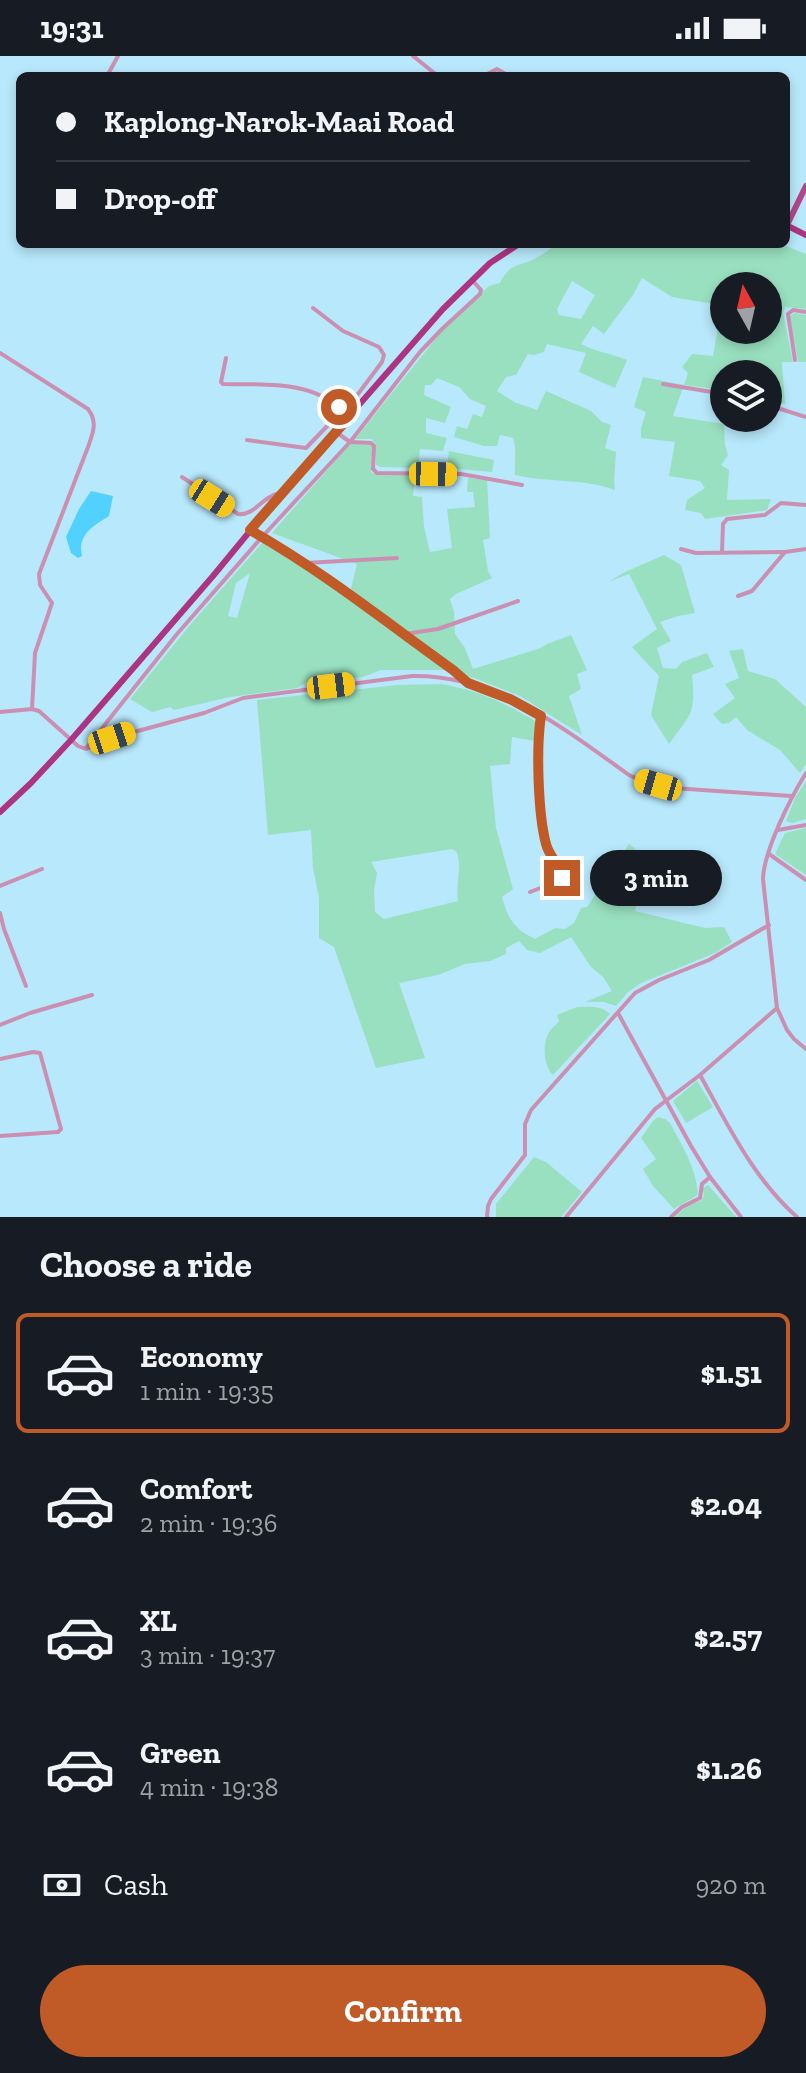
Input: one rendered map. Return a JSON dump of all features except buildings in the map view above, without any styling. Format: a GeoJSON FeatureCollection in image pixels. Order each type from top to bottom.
{"type":"FeatureCollection","features":[{"type":"Feature","properties":{"kind":"highway"},"geometry":{"type":"LineString","coordinates":[[0,812],[71,740],[443,309],[490,263],[513,248]]}},
{"type":"Feature","properties":{"kind":"main road"},"geometry":{"type":"LineString","coordinates":[[790,219],[806,186]]}},
{"type":"Feature","properties":{"kind":"street"},"geometry":{"type":"LineString","coordinates":[[413,56],[433,72]]}},
{"type":"Feature","properties":{"kind":"street"},"geometry":{"type":"LineString","coordinates":[[86,749],[177,634],[350,442],[420,352],[481,292],[472,280]]}},
{"type":"Feature","properties":{"kind":"street"},"geometry":{"type":"LineString","coordinates":[[247,440],[306,448],[343,410],[382,362],[384,355],[379,347],[343,331],[313,308]]}},
{"type":"Feature","properties":{"kind":"street"},"geometry":{"type":"LineString","coordinates":[[443,309],[453,318]]}},
{"type":"Feature","properties":{"kind":"street"},"geometry":{"type":"LineString","coordinates":[[795,360],[788,314],[793,310],[806,312]]}},
{"type":"Feature","properties":{"kind":"street"},"geometry":{"type":"LineString","coordinates":[[0,353],[88,409],[95,420],[88,447],[39,574],[40,585],[52,603],[35,653],[32,709]]}},
{"type":"Feature","properties":{"kind":"street"},"geometry":{"type":"LineString","coordinates":[[226,358],[223,384],[278,384],[315,393],[327,398],[350,416]]}},
{"type":"Feature","properties":{"kind":"street"},"geometry":{"type":"LineString","coordinates":[[663,384],[710,392]]}},
{"type":"Feature","properties":{"kind":"street"},"geometry":{"type":"LineString","coordinates":[[782,409],[806,417]]}},
{"type":"Feature","properties":{"kind":"street"},"geometry":{"type":"LineString","coordinates":[[336,432],[350,442],[371,443],[374,446],[373,469],[377,473],[461,474],[522,485]]}},
{"type":"Feature","properties":{"kind":"street"},"geometry":{"type":"LineString","coordinates":[[182,477],[238,514],[245,515],[272,494],[283,492]]}},
{"type":"Feature","properties":{"kind":"street"},"geometry":{"type":"LineString","coordinates":[[722,552],[723,524],[727,519],[765,515],[781,503],[806,505]]}},
{"type":"Feature","properties":{"kind":"street"},"geometry":{"type":"LineString","coordinates":[[250,530],[302,563],[468,683]]}},
{"type":"Feature","properties":{"kind":"street"},"geometry":{"type":"LineString","coordinates":[[681,549],[696,553],[806,549]]}},
{"type":"Feature","properties":{"kind":"street"},"geometry":{"type":"LineString","coordinates":[[738,596],[752,591],[785,552]]}},
{"type":"Feature","properties":{"kind":"street"},"geometry":{"type":"LineString","coordinates":[[302,563],[397,558]]}},
{"type":"Feature","properties":{"kind":"street"},"geometry":{"type":"LineString","coordinates":[[403,634],[438,629],[518,601]]}},
{"type":"Feature","properties":{"kind":"street"},"geometry":{"type":"LineString","coordinates":[[169,626],[177,634]]}},
{"type":"Feature","properties":{"kind":"street"},"geometry":{"type":"LineString","coordinates":[[0,712],[32,709],[43,714],[71,740],[86,749],[121,735],[204,713],[243,698],[412,676],[439,677],[468,683],[510,699],[642,781],[673,788],[791,796]]}},
{"type":"Feature","properties":{"kind":"street"},"geometry":{"type":"LineString","coordinates":[[530,892],[557,883],[562,878],[549,852],[542,825],[538,737],[541,716]]}},
{"type":"Feature","properties":{"kind":"street"},"geometry":{"type":"LineString","coordinates":[[806,773],[791,796],[765,864],[763,879],[777,1008],[787,1030],[806,1049]]}},
{"type":"Feature","properties":{"kind":"street"},"geometry":{"type":"LineString","coordinates":[[778,830],[806,825]]}},
{"type":"Feature","properties":{"kind":"street"},"geometry":{"type":"LineString","coordinates":[[769,854],[806,880]]}},
{"type":"Feature","properties":{"kind":"street"},"geometry":{"type":"LineString","coordinates":[[0,886],[42,869]]}},
{"type":"Feature","properties":{"kind":"street"},"geometry":{"type":"LineString","coordinates":[[0,913],[26,986]]}},
{"type":"Feature","properties":{"kind":"street"},"geometry":{"type":"LineString","coordinates":[[487,1217],[491,1199],[525,1155],[525,1124],[531,1110],[635,993],[709,960],[769,925]]}},
{"type":"Feature","properties":{"kind":"street"},"geometry":{"type":"LineString","coordinates":[[0,1025],[92,995]]}},
{"type":"Feature","properties":{"kind":"street"},"geometry":{"type":"LineString","coordinates":[[566,1217],[650,1115],[777,1008]]}},
{"type":"Feature","properties":{"kind":"street"},"geometry":{"type":"LineString","coordinates":[[618,1013],[710,1177],[741,1217]]}},
{"type":"Feature","properties":{"kind":"street"},"geometry":{"type":"LineString","coordinates":[[0,1059],[40,1053],[61,1129],[58,1132],[0,1136]]}},
{"type":"Feature","properties":{"kind":"street"},"geometry":{"type":"LineString","coordinates":[[700,1075],[753,1167],[779,1201],[797,1217]]}},
{"type":"Feature","properties":{"kind":"street"},"geometry":{"type":"LineString","coordinates":[[671,1217],[700,1198],[702,1184],[710,1177]]}},
{"type":"Feature","properties":{"kind":"green space"},"geometry":{"type":"Polygon","coordinates":[[[552,248],[790,248],[806,254],[806,309],[785,307],[783,313],[793,362],[710,360],[710,388],[684,385],[688,373],[682,367],[692,354],[713,356],[715,344],[782,344],[782,272],[710,272],[710,303],[672,297],[642,278],[604,334],[593,326],[581,344],[627,360],[615,388],[579,372],[586,353],[547,344],[544,352],[528,354],[516,375],[506,377],[497,391],[514,402],[537,410],[546,391],[591,411],[602,422],[611,425],[605,448],[616,452],[615,490],[515,475],[513,438],[500,435],[497,446],[484,446],[454,437],[457,426],[467,429],[473,414],[482,417],[486,406],[470,399],[459,387],[437,378],[431,385],[425,385],[424,395],[451,407],[445,423],[426,418],[426,433],[447,438],[443,451],[420,449],[418,468],[376,465],[375,443],[371,439],[355,439],[442,331],[489,286],[500,283],[512,268],[552,248]],[[572,281],[557,309],[559,315],[581,319],[595,295],[572,281]]]}},
{"type":"Feature","properties":{"kind":"green space"},"geometry":{"type":"Polygon","coordinates":[[[795,313],[806,315],[806,362],[798,362],[790,316],[795,313]]]}},
{"type":"Feature","properties":{"kind":"green space"},"geometry":{"type":"Polygon","coordinates":[[[782,362],[785,404],[782,403],[782,362]]]}},
{"type":"Feature","properties":{"kind":"green space"},"geometry":{"type":"Polygon","coordinates":[[[643,377],[684,385],[673,416],[710,422],[710,432],[724,432],[728,455],[721,465],[729,470],[727,500],[771,499],[767,510],[705,519],[701,513],[685,510],[687,500],[705,488],[700,481],[669,476],[675,442],[641,438],[646,412],[634,407],[643,377]]]}},
{"type":"Feature","properties":{"kind":"green space"},"geometry":{"type":"Polygon","coordinates":[[[351,443],[372,447],[371,473],[415,474],[413,496],[422,497],[430,552],[452,548],[447,509],[475,507],[473,492],[467,492],[468,478],[487,480],[490,538],[483,540],[492,578],[450,599],[455,634],[465,648],[473,669],[541,648],[571,635],[587,670],[577,674],[581,689],[569,696],[582,735],[520,696],[444,670],[381,670],[363,677],[305,683],[297,688],[230,697],[174,710],[170,707],[152,712],[130,699],[263,542],[271,548],[277,543],[350,593],[357,564],[272,533],[351,443]],[[250,573],[236,583],[228,616],[237,618],[250,573]]]}},
{"type":"Feature","properties":{"kind":"green space"},"geometry":{"type":"Polygon","coordinates":[[[449,451],[494,460],[492,472],[447,468],[449,451]]]}},
{"type":"Feature","properties":{"kind":"green space"},"geometry":{"type":"Polygon","coordinates":[[[664,555],[681,565],[695,613],[660,622],[671,641],[657,648],[663,668],[676,669],[682,662],[707,653],[714,667],[692,675],[690,713],[669,744],[651,715],[659,676],[632,647],[657,629],[629,574],[610,581],[664,555]]]}},
{"type":"Feature","properties":{"kind":"green space"},"geometry":{"type":"Polygon","coordinates":[[[743,649],[748,671],[775,679],[806,707],[806,764],[800,773],[780,750],[747,730],[736,717],[722,724],[713,714],[735,698],[725,684],[739,678],[729,651],[743,649]]]}},
{"type":"Feature","properties":{"kind":"green space"},"geometry":{"type":"Polygon","coordinates":[[[441,684],[468,690],[502,703],[537,722],[535,741],[512,737],[510,764],[490,766],[496,828],[513,889],[502,897],[510,917],[522,931],[535,939],[555,928],[565,929],[574,923],[581,908],[587,907],[629,844],[647,858],[635,911],[705,928],[724,927],[732,942],[715,953],[641,983],[616,1006],[604,1002],[585,1002],[612,991],[571,937],[540,953],[527,950],[519,941],[506,948],[506,954],[490,961],[465,964],[438,975],[399,983],[425,1058],[376,1068],[334,947],[319,938],[319,898],[313,868],[311,830],[268,835],[257,700],[398,685],[441,684]],[[452,849],[371,862],[377,873],[375,912],[384,919],[458,901],[459,862],[456,851],[452,849]]]}},
{"type":"Feature","properties":{"kind":"green space"},"geometry":{"type":"Polygon","coordinates":[[[806,781],[806,819],[792,823],[786,821],[795,798],[806,781]]]}},
{"type":"Feature","properties":{"kind":"green space"},"geometry":{"type":"Polygon","coordinates":[[[806,828],[806,875],[775,854],[785,833],[806,828]]]}},
{"type":"Feature","properties":{"kind":"green space"},"geometry":{"type":"Polygon","coordinates":[[[577,1007],[599,1008],[610,1014],[553,1075],[546,1060],[547,1035],[559,1021],[557,1015],[577,1007]]]}},
{"type":"Feature","properties":{"kind":"green space"},"geometry":{"type":"Polygon","coordinates":[[[697,1081],[713,1107],[686,1123],[673,1101],[697,1081]]]}},
{"type":"Feature","properties":{"kind":"green space"},"geometry":{"type":"Polygon","coordinates":[[[658,1117],[670,1123],[688,1157],[697,1184],[698,1194],[674,1209],[653,1186],[643,1169],[656,1159],[641,1138],[658,1117]]]}},
{"type":"Feature","properties":{"kind":"green space"},"geometry":{"type":"Polygon","coordinates":[[[534,1157],[546,1162],[582,1192],[561,1217],[496,1217],[496,1204],[534,1157]]]}},
{"type":"Feature","properties":{"kind":"green space"},"geometry":{"type":"Polygon","coordinates":[[[708,1185],[736,1217],[675,1217],[688,1205],[701,1201],[703,1188],[708,1185]]]}},
{"type":"Feature","properties":{"kind":"water"},"geometry":{"type":"Polygon","coordinates":[[[91,491],[113,496],[109,516],[84,537],[82,556],[78,558],[71,553],[66,537],[91,491]]]}},
{"type":"Feature","properties":{"kind":"route"},"geometry":{"type":"LineString","coordinates":[[339,407],[350,416],[250,530],[329,581],[468,683],[510,699],[541,716],[538,737],[542,825],[549,852],[562,878]]}}]}
